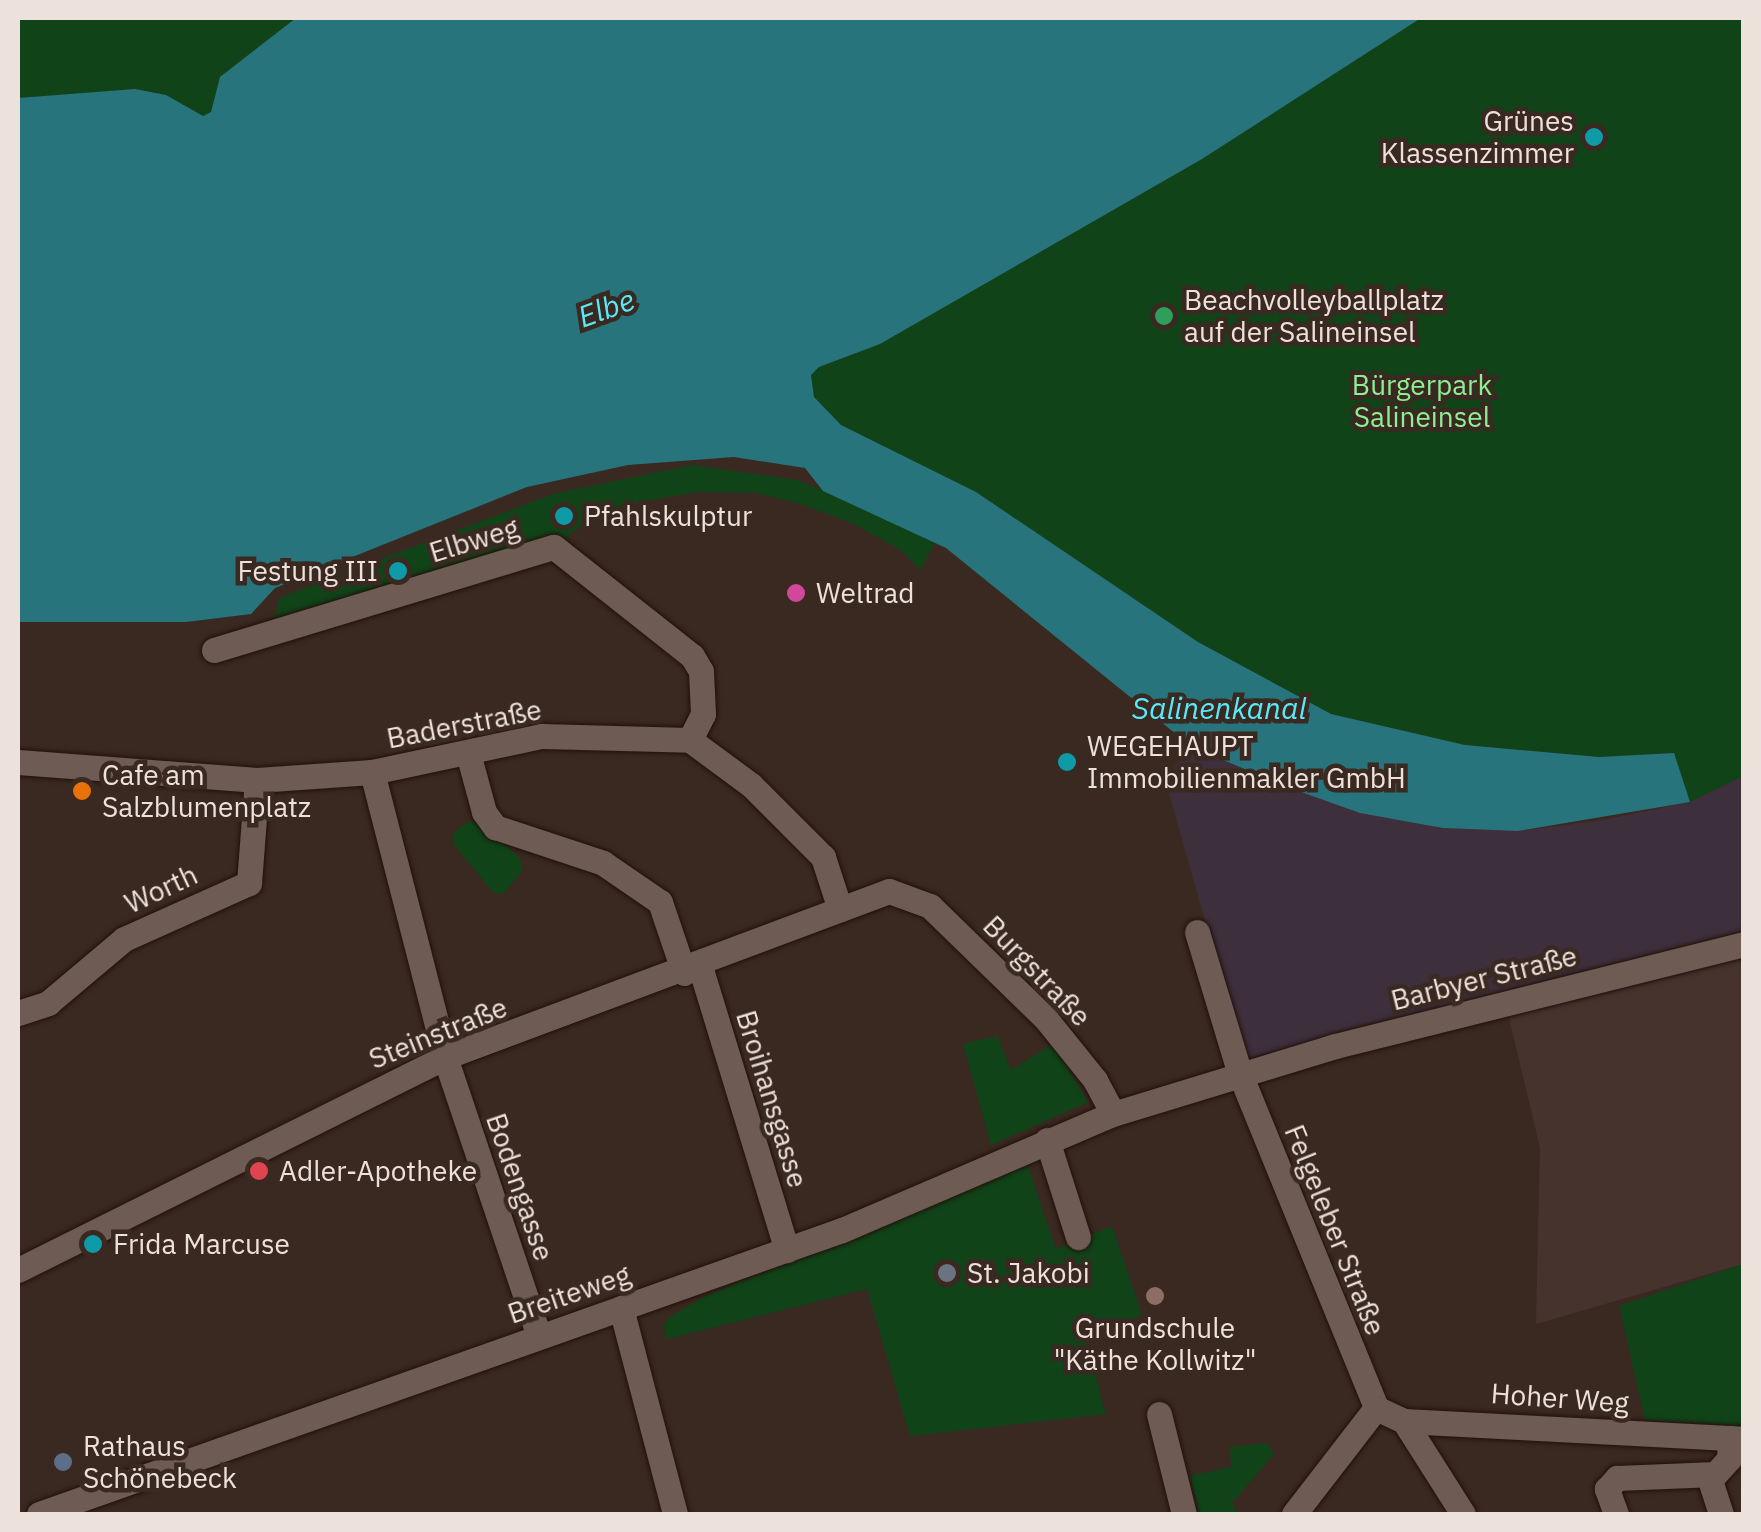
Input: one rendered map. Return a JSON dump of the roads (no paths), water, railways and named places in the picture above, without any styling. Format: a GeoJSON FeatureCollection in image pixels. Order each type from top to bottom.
{"type":"FeatureCollection","features":[{"type":"Feature","properties":{"kind":"street","name":"Elbweg"},"geometry":{"type":"LineString","coordinates":[[214,650],[554,547],[692,656],[701,671],[704,714],[690,740]]}},
{"type":"Feature","properties":{"kind":"street","name":"Baderstraße"},"geometry":{"type":"LineString","coordinates":[[18,762],[257,780],[372,772],[542,736],[690,740]]}},
{"type":"Feature","properties":{"kind":"street"},"geometry":{"type":"LineString","coordinates":[[690,740],[751,785],[823,858],[840,909]]}},
{"type":"Feature","properties":{"kind":"street","name":"Broihansgasse"},"geometry":{"type":"LineString","coordinates":[[468,753],[484,812],[495,827],[603,863],[660,902],[692,970],[788,1250]]}},
{"type":"Feature","properties":{"kind":"street","name":"Bodengasse"},"geometry":{"type":"LineString","coordinates":[[372,772],[445,1057],[539,1336]]}},
{"type":"Feature","properties":{"kind":"street","name":"Worth"},"geometry":{"type":"LineString","coordinates":[[18,1013],[48,1003],[124,939],[249,884],[257,780]]}},
{"type":"Feature","properties":{"kind":"street","name":"Steinstraße"},"geometry":{"type":"LineString","coordinates":[[18,1270],[445,1057],[692,970],[840,909],[898,891]]}},
{"type":"Feature","properties":{"kind":"street","name":"Burgstraße"},"geometry":{"type":"LineString","coordinates":[[898,891],[930,906],[1046,1019],[1095,1080],[1112,1114]]}},
{"type":"Feature","properties":{"kind":"street","name":"Felgeleber Straße"},"geometry":{"type":"LineString","coordinates":[[1197,932],[1240,1074],[1376,1408]]}},
{"type":"Feature","properties":{"kind":"street","name":"Barbyer Straße"},"geometry":{"type":"LineString","coordinates":[[1112,1114],[1240,1074],[1744,944]]}},
{"type":"Feature","properties":{"kind":"street","name":"Breiteweg"},"geometry":{"type":"LineString","coordinates":[[39,1514],[788,1250],[1112,1114]]}},
{"type":"Feature","properties":{"kind":"street"},"geometry":{"type":"LineString","coordinates":[[1046,1140],[1078,1237]]}},
{"type":"Feature","properties":{"kind":"street"},"geometry":{"type":"LineString","coordinates":[[621,1308],[675,1514]]}},
{"type":"Feature","properties":{"kind":"street"},"geometry":{"type":"LineString","coordinates":[[1294,1514],[1376,1408]]}},
{"type":"Feature","properties":{"kind":"street","name":"Hoher Weg"},"geometry":{"type":"LineString","coordinates":[[1376,1408],[1404,1421],[1737,1439]]}},
{"type":"Feature","properties":{"kind":"street"},"geometry":{"type":"LineString","coordinates":[[1159,1414],[1184,1514]]}},
{"type":"Feature","properties":{"kind":"street"},"geometry":{"type":"LineString","coordinates":[[1404,1421],[1463,1514]]}},
{"type":"Feature","properties":{"kind":"street"},"geometry":{"type":"LineString","coordinates":[[1721,1514],[1710,1480],[1737,1439]]}},
{"type":"Feature","properties":{"kind":"street"},"geometry":{"type":"LineString","coordinates":[[1616,1514],[1607,1489],[1617,1478],[1715,1474]]}},
{"type":"Feature","properties":{"kind":"street"},"geometry":{"type":"LineString","coordinates":[[18,1514],[27,1514]]}},
{"type":"Feature","properties":{"kind":"water"},"geometry":{"type":"Polygon","coordinates":[[[296,18],[1421,18],[1202,159],[880,344],[819,367],[811,375],[814,397],[841,425],[976,492],[1198,642],[1331,714],[1465,745],[1599,757],[1674,753],[1690,802],[1518,831],[1443,828],[1360,813],[1290,788],[1192,747],[946,548],[823,491],[805,468],[734,457],[628,465],[527,487],[275,588],[251,614],[186,622],[18,622],[18,98],[135,89],[166,95],[203,116],[211,112],[220,77],[296,18]]]}},
{"type":"Feature","properties":{"kind":"place","name":"Grünes Klassenzimmer"},"geometry":{"type":"Point","coordinates":[1594,137]}},
{"type":"Feature","properties":{"kind":"place","name":"Beachvolleyballplatz auf der Salineinsel"},"geometry":{"type":"Point","coordinates":[1164,316]}},
{"type":"Feature","properties":{"kind":"place","name":"Pfahlskulptur"},"geometry":{"type":"Point","coordinates":[564,516]}},
{"type":"Feature","properties":{"kind":"place","name":"Festung III"},"geometry":{"type":"Point","coordinates":[398,571]}},
{"type":"Feature","properties":{"kind":"place","name":"Weltrad"},"geometry":{"type":"Point","coordinates":[796,593]}},
{"type":"Feature","properties":{"kind":"place","name":"WEGEHAUPT Immobilienmakler GmbH"},"geometry":{"type":"Point","coordinates":[1067,762]}},
{"type":"Feature","properties":{"kind":"place","name":"Cafe am Salzblumenplatz"},"geometry":{"type":"Point","coordinates":[82,791]}},
{"type":"Feature","properties":{"kind":"place","name":"Adler-Apotheke"},"geometry":{"type":"Point","coordinates":[259,1171]}},
{"type":"Feature","properties":{"kind":"place","name":"Frida Marcuse"},"geometry":{"type":"Point","coordinates":[93,1244]}},
{"type":"Feature","properties":{"kind":"place","name":"St. Jakobi"},"geometry":{"type":"Point","coordinates":[947,1273]}},
{"type":"Feature","properties":{"kind":"place","name":"Grundschule \"Käthe Kollwitz\""},"geometry":{"type":"Point","coordinates":[1155,1296]}},
{"type":"Feature","properties":{"kind":"place","name":"Rathaus Schönebeck"},"geometry":{"type":"Point","coordinates":[63,1462]}},
{"type":"Feature","properties":{"kind":"water label","name":"Elbe"},"geometry":{"type":"Point","coordinates":[606,308]}},
{"type":"Feature","properties":{"kind":"water label","name":"Salinenkanal"},"geometry":{"type":"Point","coordinates":[1219,708]}},
{"type":"Feature","properties":{"kind":"park label","name":"Bürgerpark Salineinsel"},"geometry":{"type":"Point","coordinates":[1422,401]}}]}
